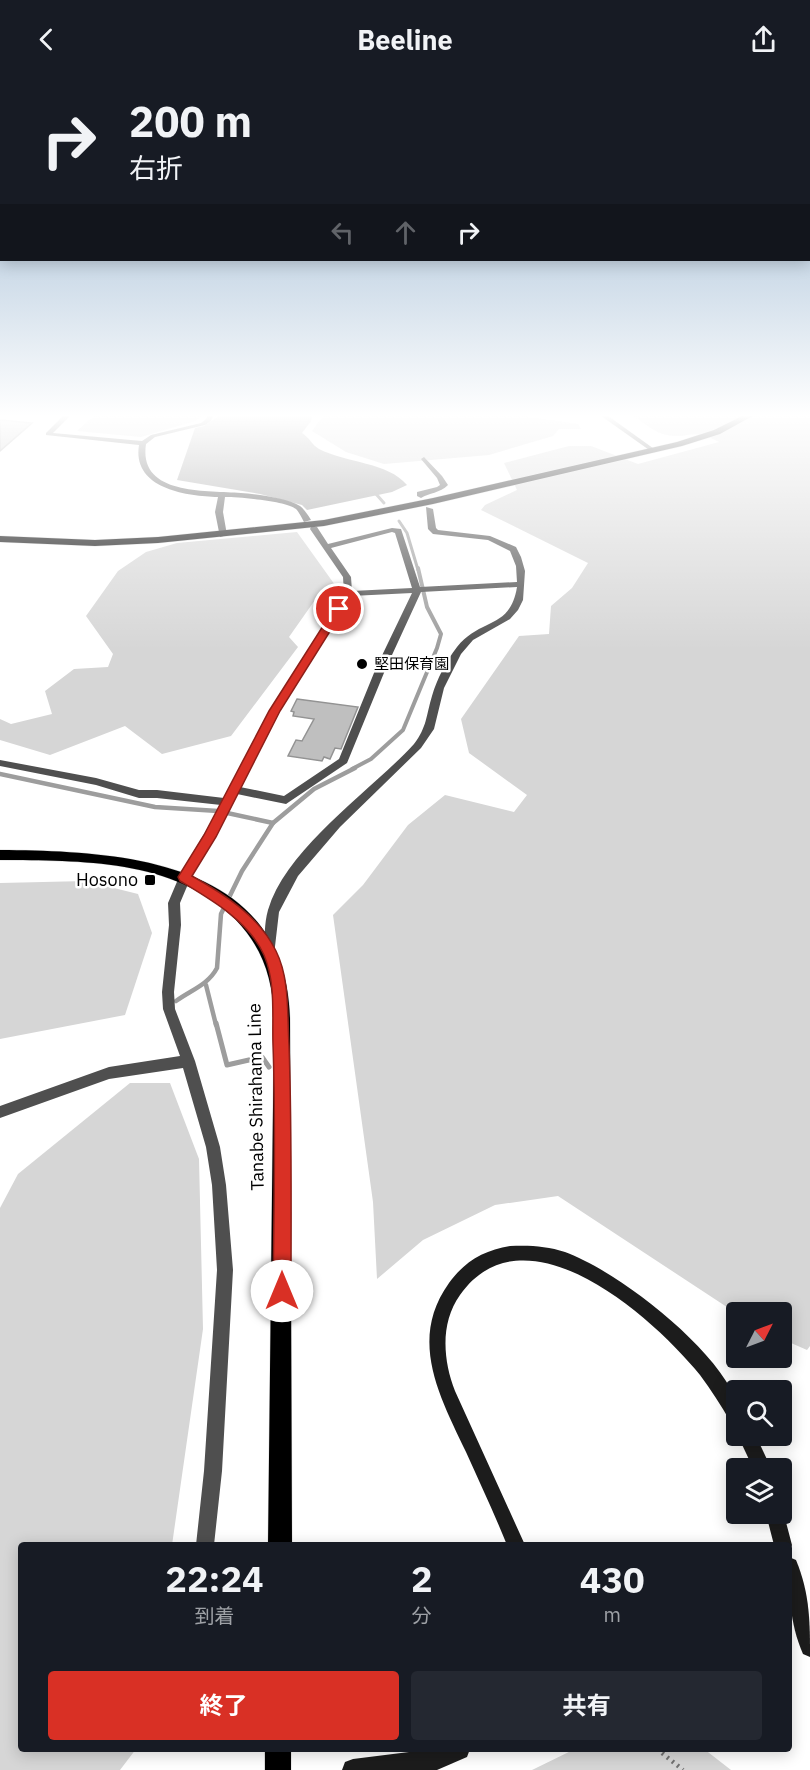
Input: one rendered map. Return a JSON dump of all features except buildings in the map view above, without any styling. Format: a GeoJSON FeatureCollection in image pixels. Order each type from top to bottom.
{"type":"FeatureCollection","features":[{"type":"Feature","properties":{"kind":"main road"},"geometry":{"type":"LineString","coordinates":[[0,538],[95,543],[223,535],[357,517],[470,492]]}},
{"type":"Feature","properties":{"kind":"main road","name":"Tanabe Shirahama Line"},"geometry":{"type":"LineString","coordinates":[[0,855],[75,856],[121,860],[154,867],[184,877],[221,899],[251,926],[270,952],[280,989],[283,1107],[280,1542]]}},
{"type":"Feature","properties":{"kind":"street"},"geometry":{"type":"LineString","coordinates":[[190,492],[254,497],[287,503],[298,508],[308,520]]}},
{"type":"Feature","properties":{"kind":"street"},"geometry":{"type":"LineString","coordinates":[[421,496],[420,494],[428,492]]}},
{"type":"Feature","properties":{"kind":"street"},"geometry":{"type":"LineString","coordinates":[[222,494],[219,512],[223,535]]}},
{"type":"Feature","properties":{"kind":"street"},"geometry":{"type":"LineString","coordinates":[[270,952],[274,909],[291,874],[421,742],[431,724],[442,684],[458,651],[478,630],[509,617],[517,609],[521,584],[519,561],[513,549],[490,538],[436,532],[432,529],[429,509]]}},
{"type":"Feature","properties":{"kind":"street"},"geometry":{"type":"LineString","coordinates":[[205,1542],[213,1471],[225,1270],[219,1185],[213,1147],[188,1061],[169,1009],[168,992],[175,925],[174,903],[184,877],[235,790],[275,711],[348,594],[347,577],[314,529]]}},
{"type":"Feature","properties":{"kind":"street"},"geometry":{"type":"LineString","coordinates":[[235,790],[286,800],[344,761],[381,668],[417,591],[398,531],[392,530],[326,547]]}},
{"type":"Feature","properties":{"kind":"street"},"geometry":{"type":"LineString","coordinates":[[348,594],[521,584]]}},
{"type":"Feature","properties":{"kind":"street"},"geometry":{"type":"LineString","coordinates":[[0,763],[96,782],[140,794],[157,794],[227,804]]}},
{"type":"Feature","properties":{"kind":"street"},"geometry":{"type":"LineString","coordinates":[[0,1112],[110,1072],[188,1061]]}},
{"type":"Feature","properties":{"kind":"street"},"geometry":{"type":"LineString","coordinates":[[515,1542],[448,1395],[438,1359],[440,1315],[451,1291],[470,1270],[494,1256],[531,1252],[570,1262],[615,1286],[663,1324],[698,1359],[726,1400]]}},
{"type":"Feature","properties":{"kind":"street"},"geometry":{"type":"LineString","coordinates":[[778,1524],[782,1542]]}},
{"type":"Feature","properties":{"kind":"street"},"geometry":{"type":"LineString","coordinates":[[792,1578],[810,1647]]}},
{"type":"Feature","properties":{"kind":"street"},"geometry":{"type":"LineString","coordinates":[[353,1770],[439,1759],[453,1752]]}},
{"type":"Feature","properties":{"kind":"path"},"geometry":{"type":"LineString","coordinates":[[661,1752],[683,1770]]}},
{"type":"Feature","properties":{"kind":"shaded area"},"geometry":{"type":"Polygon","coordinates":[[[248,492],[392,492],[307,510],[302,505],[248,492]]]}},
{"type":"Feature","properties":{"kind":"shaded area"},"geometry":{"type":"Polygon","coordinates":[[[513,492],[810,492],[810,1346],[807,1350],[792,1343],[792,1302],[726,1302],[726,1306],[558,1196],[495,1205],[423,1240],[377,1279],[373,1202],[333,915],[363,885],[408,825],[445,795],[514,812],[527,795],[469,753],[461,719],[519,636],[549,634],[551,606],[572,588],[588,563],[481,510],[485,505],[513,492]]]}},
{"type":"Feature","properties":{"kind":"shaded area"},"geometry":{"type":"Polygon","coordinates":[[[297,532],[335,585],[315,600],[289,637],[298,647],[231,736],[162,754],[125,726],[50,755],[0,740],[0,719],[11,724],[52,714],[45,691],[74,669],[108,667],[113,654],[86,616],[118,571],[146,552],[177,543],[297,532]]]}},
{"type":"Feature","properties":{"kind":"shaded area"},"geometry":{"type":"Polygon","coordinates":[[[86,881],[138,894],[152,933],[125,1015],[0,1039],[0,883],[86,881]]]}},
{"type":"Feature","properties":{"kind":"shaded area"},"geometry":{"type":"Polygon","coordinates":[[[130,1083],[170,1083],[199,1159],[203,1329],[172,1542],[18,1542],[18,1752],[134,1752],[120,1770],[0,1770],[0,1208],[18,1174],[130,1083]]]}},
{"type":"Feature","properties":{"kind":"shaded area"},"geometry":{"type":"Polygon","coordinates":[[[569,1752],[708,1752],[731,1770],[532,1770],[569,1752]]]}},
{"type":"Feature","properties":{"kind":"waterway"},"geometry":{"type":"LineString","coordinates":[[376,494],[384,503]]}},
{"type":"Feature","properties":{"kind":"waterway"},"geometry":{"type":"LineString","coordinates":[[399,521],[407,533],[418,570]]}},
{"type":"Feature","properties":{"kind":"waterway"},"geometry":{"type":"LineString","coordinates":[[352,769],[371,759],[403,730],[437,648],[441,634],[427,607],[418,568]]}},
{"type":"Feature","properties":{"kind":"waterway"},"geometry":{"type":"LineString","coordinates":[[273,823],[314,789],[355,768]]}},
{"type":"Feature","properties":{"kind":"waterway"},"geometry":{"type":"LineString","coordinates":[[0,774],[155,807],[218,811],[273,823]]}},
{"type":"Feature","properties":{"kind":"waterway"},"geometry":{"type":"LineString","coordinates":[[176,1001],[204,983],[217,968],[221,914],[242,871],[273,823]]}},
{"type":"Feature","properties":{"kind":"waterway"},"geometry":{"type":"LineString","coordinates":[[206,985],[216,1025]]}},
{"type":"Feature","properties":{"kind":"waterway"},"geometry":{"type":"LineString","coordinates":[[216,1023],[227,1065],[262,1057],[269,1067]]}},
{"type":"Feature","properties":{"kind":"place","name":"堅田保育園"},"geometry":{"type":"Point","coordinates":[362,664]}},
{"type":"Feature","properties":{"kind":"place","name":"Hosono"},"geometry":{"type":"Point","coordinates":[150,880]}},
{"type":"Feature","properties":{"kind":"route"},"geometry":{"type":"LineString","coordinates":[[282,1291],[282,1021],[278,979],[270,952],[251,926],[221,899],[184,877],[210,837],[275,711],[339,609]]}}]}
